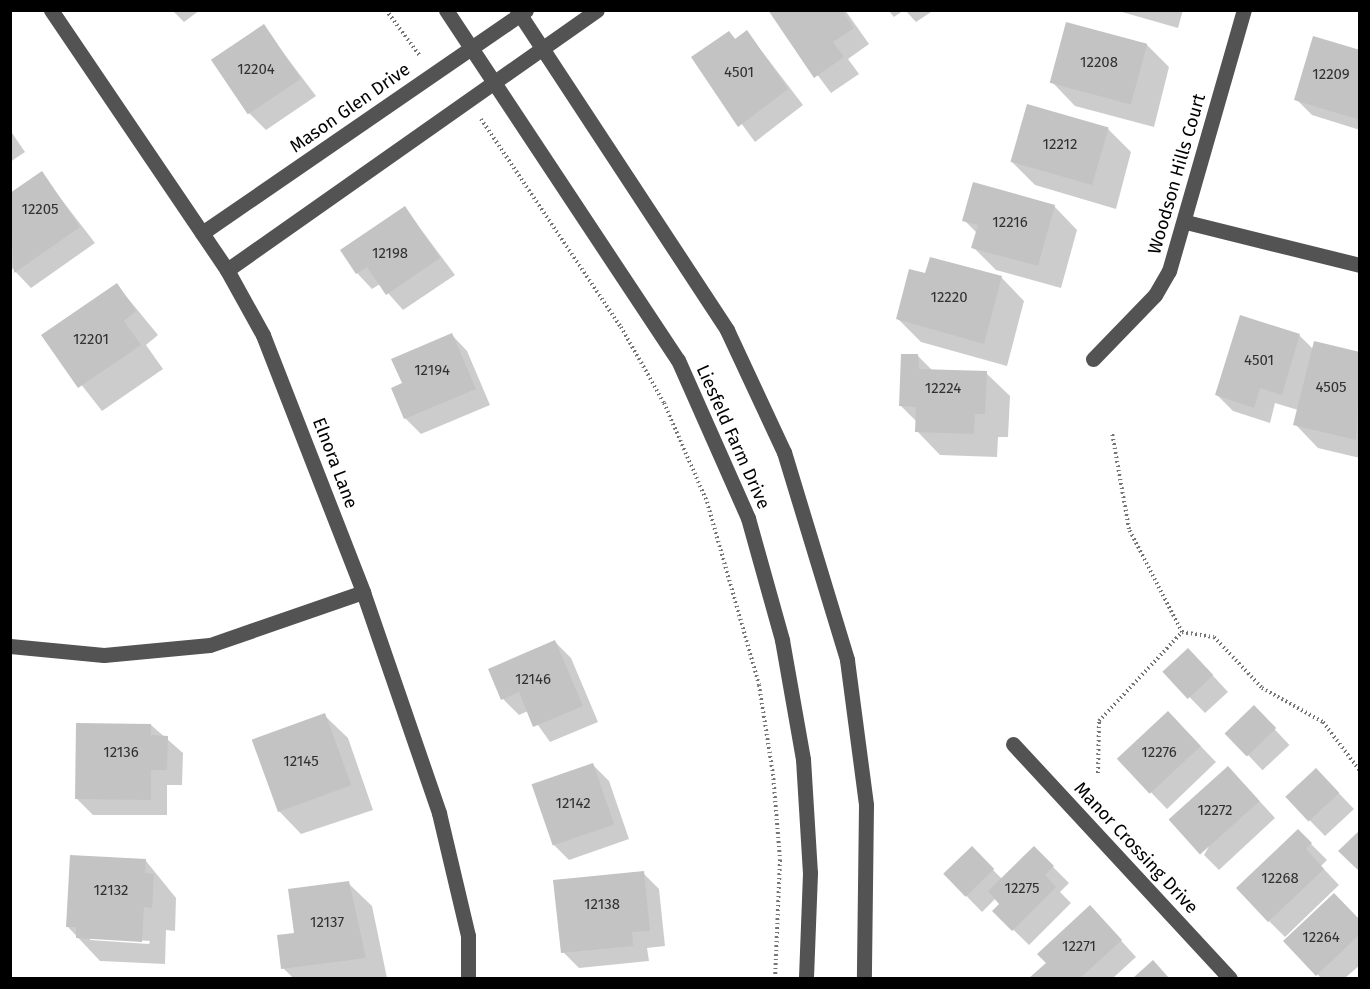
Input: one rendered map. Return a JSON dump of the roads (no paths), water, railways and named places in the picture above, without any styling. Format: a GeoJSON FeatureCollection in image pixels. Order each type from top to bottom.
{"type":"FeatureCollection","features":[{"type":"Feature","properties":{"kind":"street","name":"Elnora Lane"},"geometry":{"type":"LineString","coordinates":[[51,10],[227,270],[287,391],[363,592],[439,813],[468,936],[468,978]]}},
{"type":"Feature","properties":{"kind":"street","name":"Liesfeld Farm Drive"},"geometry":{"type":"LineString","coordinates":[[446,10],[678,360],[748,518],[782,640],[803,759],[810,873],[806,978]]}},
{"type":"Feature","properties":{"kind":"street"},"geometry":{"type":"LineString","coordinates":[[227,270],[544,50],[597,10]]}},
{"type":"Feature","properties":{"kind":"street","name":"Woodson Hills Court"},"geometry":{"type":"LineString","coordinates":[[1093,359],[1155,295],[1186,222],[1244,10]]}},
{"type":"Feature","properties":{"kind":"street","name":"Mason Glen Drive"},"geometry":{"type":"LineString","coordinates":[[202,233],[521,12]]}},
{"type":"Feature","properties":{"kind":"street","name":"Liesfeld Farm Drive"},"geometry":{"type":"LineString","coordinates":[[521,12],[727,330],[759,391],[803,504],[847,660],[857,731],[869,883],[864,978]]}},
{"type":"Feature","properties":{"kind":"street"},"geometry":{"type":"LineString","coordinates":[[1186,222],[1359,265]]}},
{"type":"Feature","properties":{"kind":"street"},"geometry":{"type":"LineString","coordinates":[[10,646],[104,655],[210,645],[363,592]]}},
{"type":"Feature","properties":{"kind":"street","name":"Manor Crossing Drive"},"geometry":{"type":"LineString","coordinates":[[1013,744],[1230,978]]}}]}
